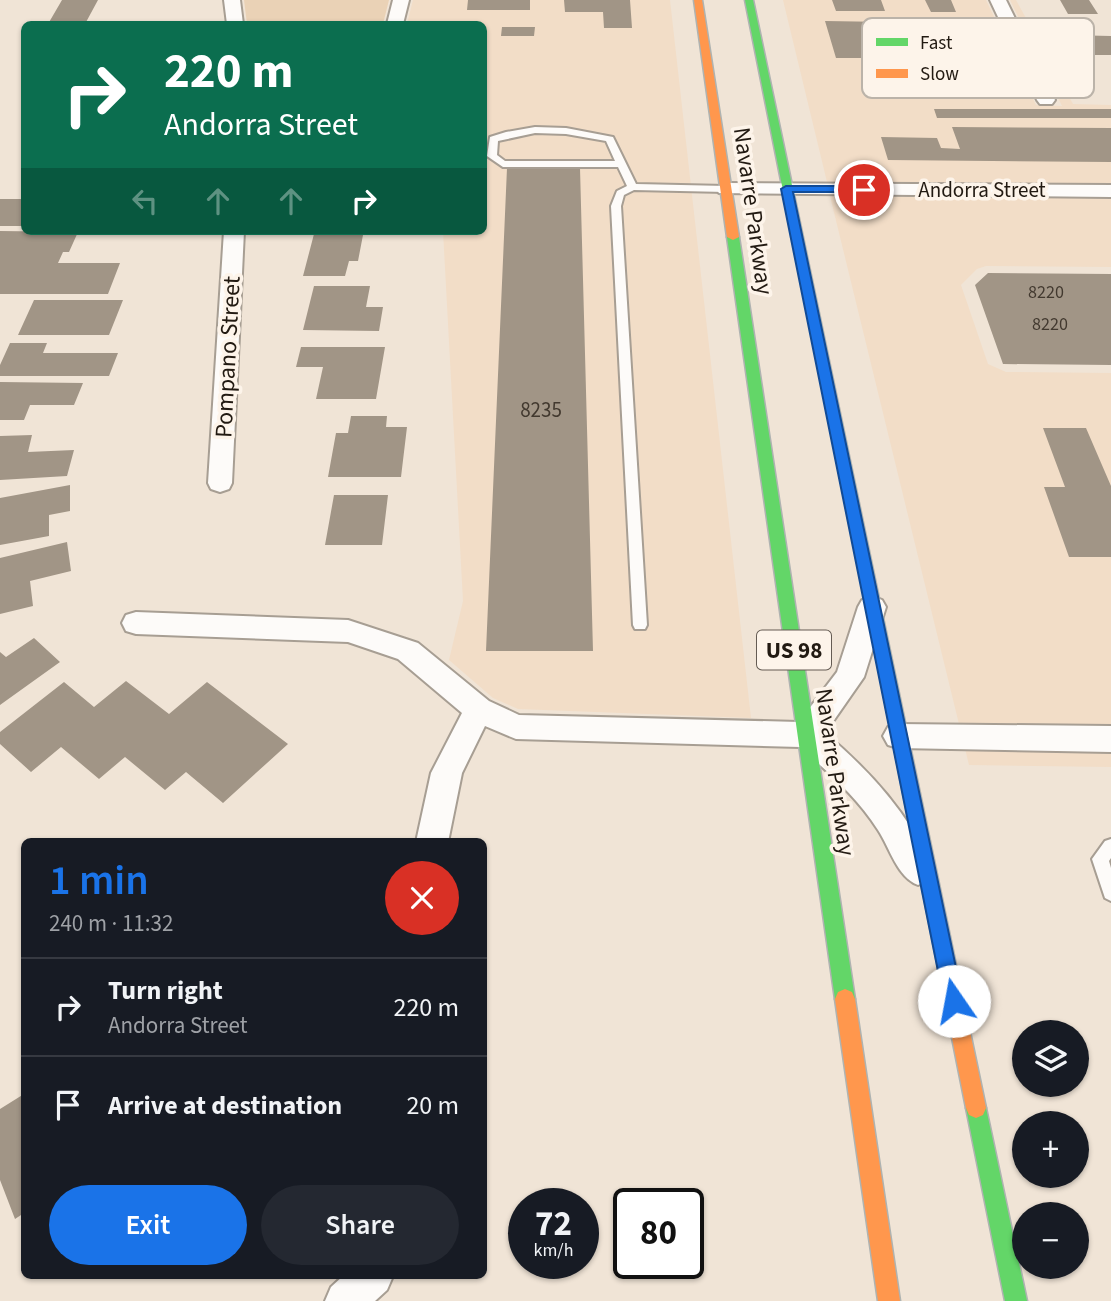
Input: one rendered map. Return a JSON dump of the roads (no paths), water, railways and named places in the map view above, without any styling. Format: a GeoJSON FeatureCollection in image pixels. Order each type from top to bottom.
{"type":"FeatureCollection","features":[{"type":"Feature","properties":{"kind":"highway","name":"Navarre Parkway"},"geometry":{"type":"LineString","coordinates":[[698,0],[889,1301]]}},
{"type":"Feature","properties":{"kind":"highway","name":"Navarre Parkway"},"geometry":{"type":"LineString","coordinates":[[749,0],[1016,1301]]}},
{"type":"Feature","properties":{"kind":"street"},"geometry":{"type":"LineString","coordinates":[[232,0],[235,21]]}},
{"type":"Feature","properties":{"kind":"street"},"geometry":{"type":"LineString","coordinates":[[396,21],[401,0]]}},
{"type":"Feature","properties":{"kind":"street"},"geometry":{"type":"LineString","coordinates":[[998,0],[1007,18]]}},
{"type":"Feature","properties":{"kind":"street","name":"Andorra Street"},"geometry":{"type":"LineString","coordinates":[[726,189],[1111,191]]}},
{"type":"Feature","properties":{"kind":"street","name":"Pompano Street"},"geometry":{"type":"LineString","coordinates":[[220,482],[234,235]]}},
{"type":"Feature","properties":{"kind":"street"},"geometry":{"type":"LineString","coordinates":[[807,735],[850,677],[872,607]]}},
{"type":"Feature","properties":{"kind":"street"},"geometry":{"type":"LineString","coordinates":[[136,623],[348,631],[408,651],[479,710],[516,727],[807,735],[858,780],[881,810],[931,892]]}},
{"type":"Feature","properties":{"kind":"street"},"geometry":{"type":"LineString","coordinates":[[432,838],[436,806],[455,747],[479,710]]}},
{"type":"Feature","properties":{"kind":"street"},"geometry":{"type":"LineString","coordinates":[[898,736],[1111,739]]}},
{"type":"Feature","properties":{"kind":"street"},"geometry":{"type":"LineString","coordinates":[[345,1301],[370,1279]]}},
{"type":"Feature","properties":{"kind":"lane"},"geometry":{"type":"LineString","coordinates":[[620,164],[503,164],[492,156],[493,139],[505,134],[570,131],[610,139],[632,187]]}},
{"type":"Feature","properties":{"kind":"lane"},"geometry":{"type":"LineString","coordinates":[[639,625],[616,206],[620,193],[632,187],[726,189]]}},
{"type":"Feature","properties":{"kind":"lane"},"geometry":{"type":"LineString","coordinates":[[1111,846],[1100,859],[1111,893]]}}]}
